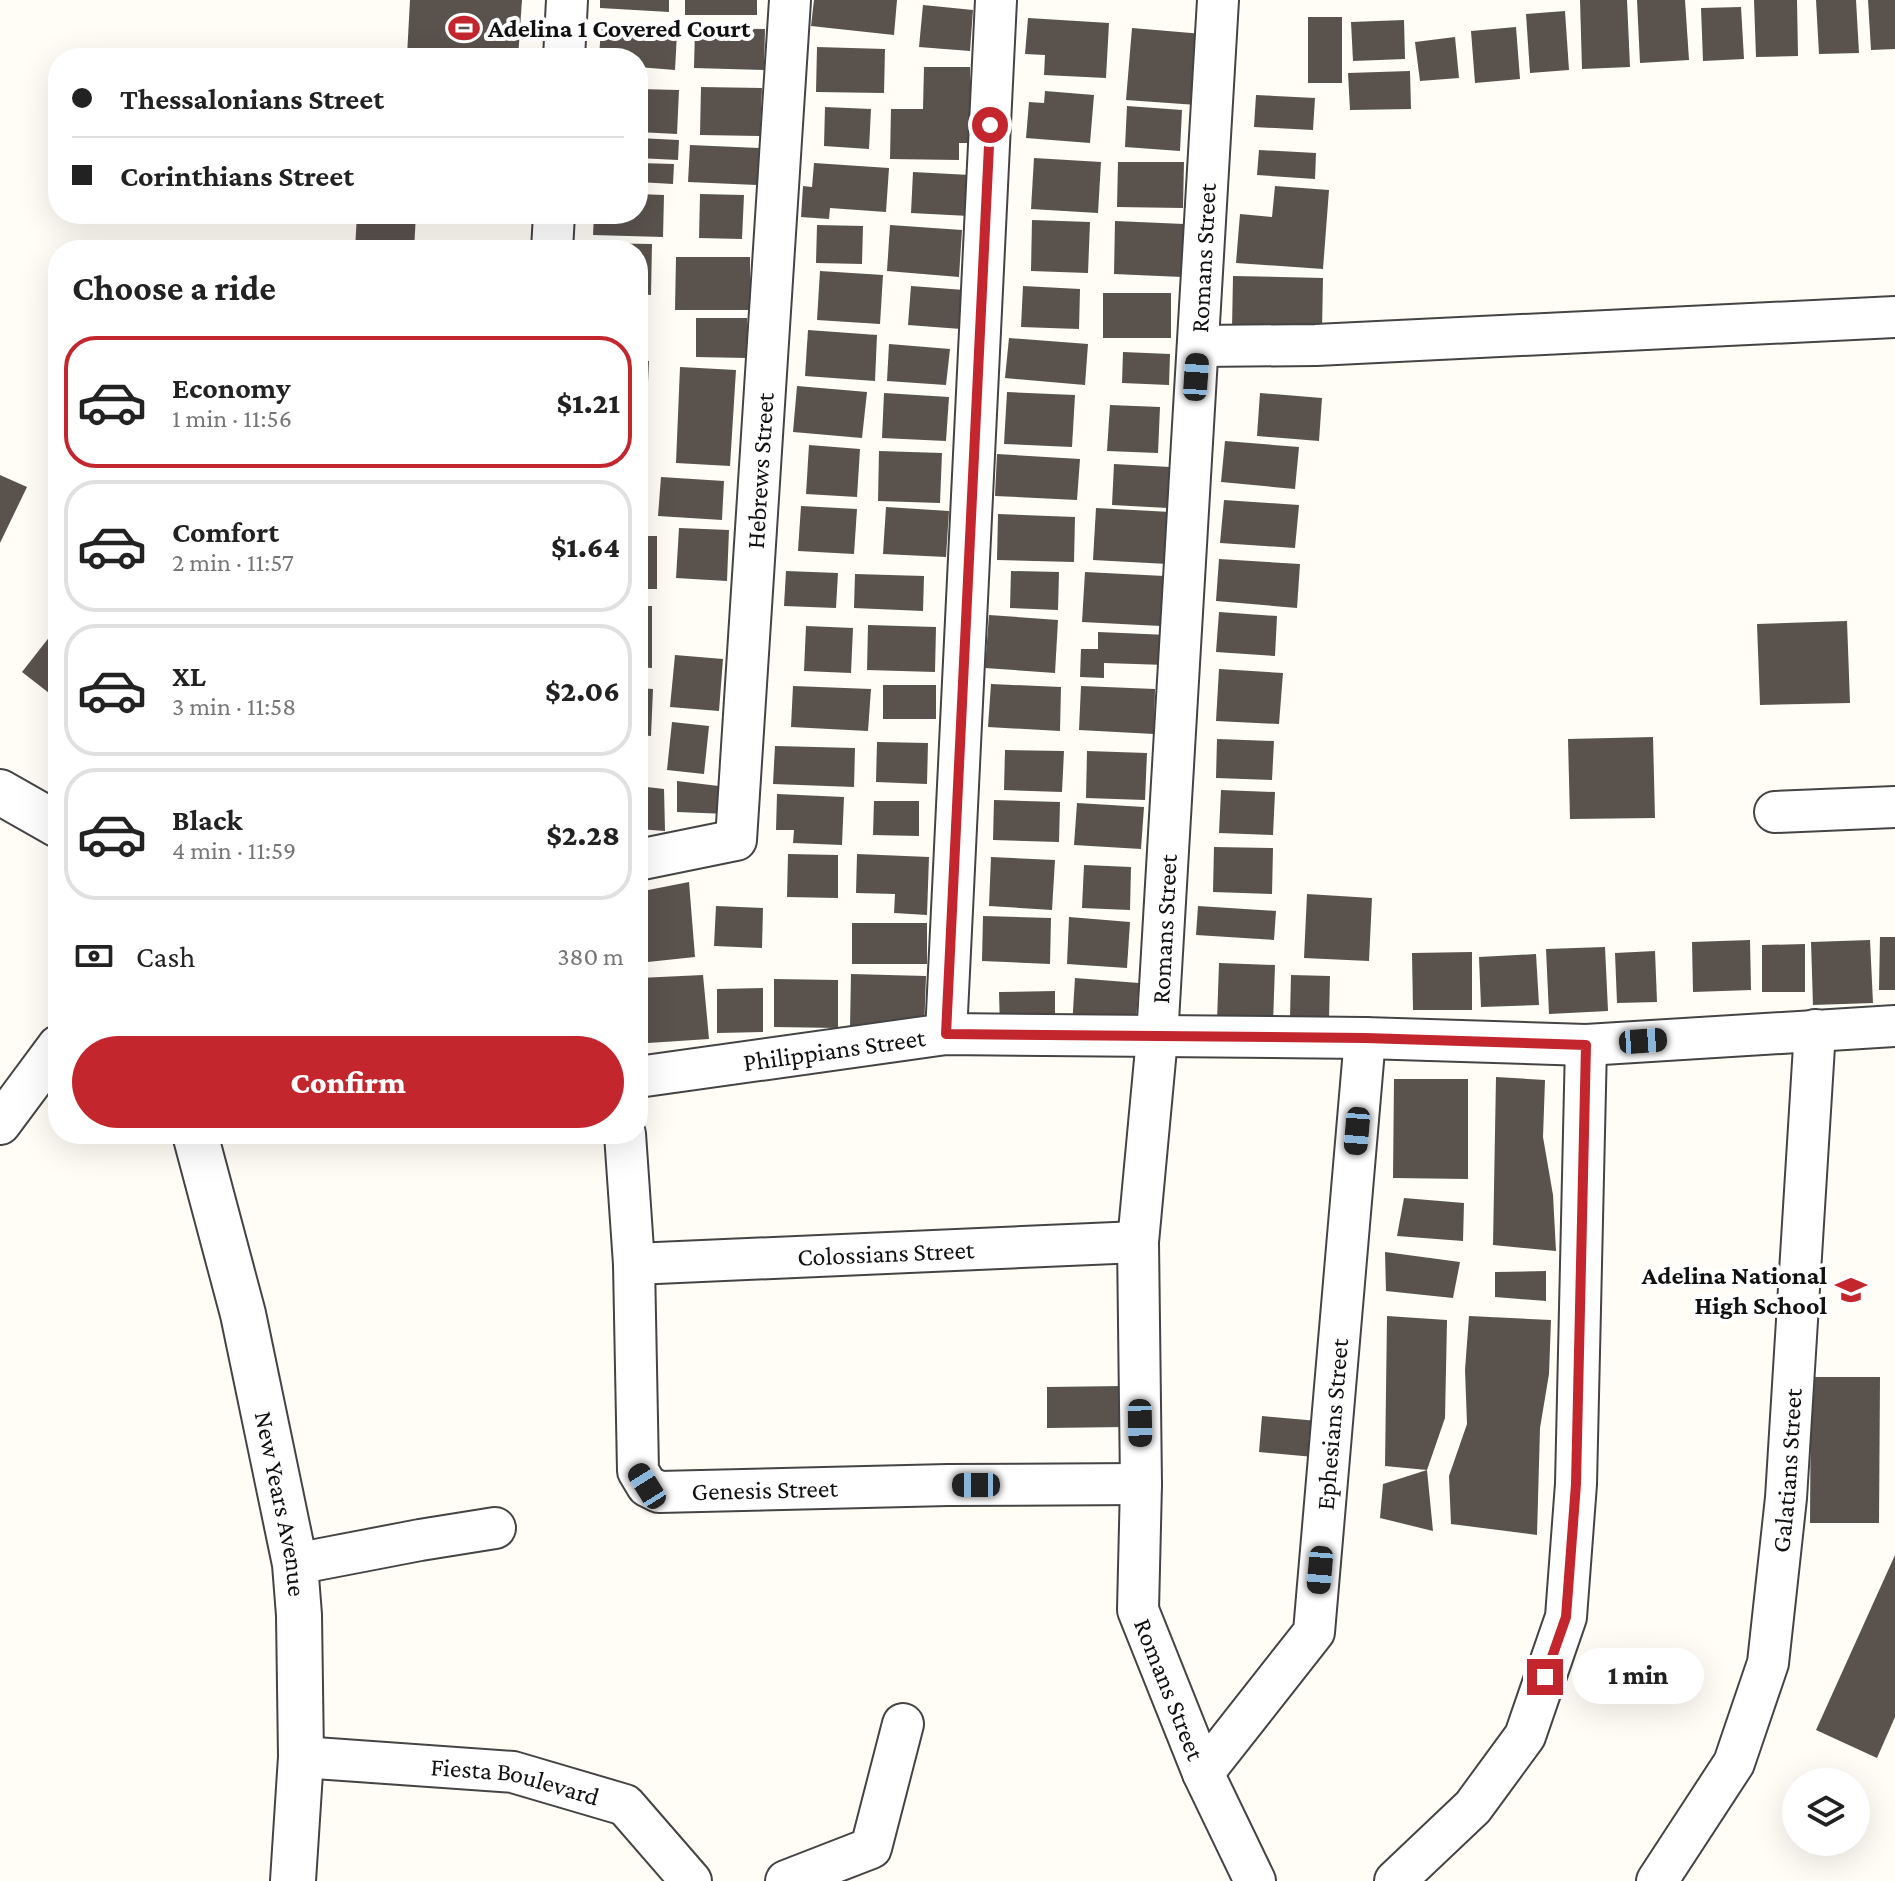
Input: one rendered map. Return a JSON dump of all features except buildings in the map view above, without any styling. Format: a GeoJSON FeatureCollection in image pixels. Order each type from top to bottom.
{"type":"FeatureCollection","features":[{"type":"Feature","properties":{"kind":"street"},"geometry":{"type":"LineString","coordinates":[[565,48],[567,0]]}},
{"type":"Feature","properties":{"kind":"street","name":"Hebrews Street"},"geometry":{"type":"LineString","coordinates":[[648,858],[736,840],[790,0]]}},
{"type":"Feature","properties":{"kind":"street"},"geometry":{"type":"LineString","coordinates":[[946,1034],[996,0]]}},
{"type":"Feature","properties":{"kind":"street","name":"Romans Street"},"geometry":{"type":"LineString","coordinates":[[1218,0],[1157,1038],[1138,1242],[1141,1484],[1138,1610],[1203,1773],[1255,1881]]}},
{"type":"Feature","properties":{"kind":"street"},"geometry":{"type":"LineString","coordinates":[[1198,346],[1316,345],[1895,317]]}},
{"type":"Feature","properties":{"kind":"street"},"geometry":{"type":"LineString","coordinates":[[0,792],[48,819]]}},
{"type":"Feature","properties":{"kind":"street"},"geometry":{"type":"LineString","coordinates":[[1775,812],[1895,807]]}},
{"type":"Feature","properties":{"kind":"street","name":"Philippians Street"},"geometry":{"type":"LineString","coordinates":[[648,1076],[946,1034],[1365,1038],[1586,1045],[1895,1026]]}},
{"type":"Feature","properties":{"kind":"street","name":"Galatians Street"},"geometry":{"type":"LineString","coordinates":[[1657,1881],[1734,1763],[1768,1663],[1786,1498],[1815,1030]]}},
{"type":"Feature","properties":{"kind":"street","name":"Ephesians Street"},"geometry":{"type":"LineString","coordinates":[[1203,1773],[1314,1632],[1365,1038]]}},
{"type":"Feature","properties":{"kind":"street"},"geometry":{"type":"LineString","coordinates":[[1395,1881],[1473,1807],[1525,1736],[1566,1617],[1576,1484],[1586,1045]]}},
{"type":"Feature","properties":{"kind":"street"},"geometry":{"type":"LineString","coordinates":[[0,1124],[48,1059]]}},
{"type":"Feature","properties":{"kind":"street","name":"New Years Avenue"},"geometry":{"type":"LineString","coordinates":[[198,1144],[243,1314],[295,1564],[299,1615],[301,1757],[293,1881]]}},
{"type":"Feature","properties":{"kind":"street","name":"Genesis Street"},"geometry":{"type":"LineString","coordinates":[[626,1144],[634,1264],[638,1471],[647,1486],[659,1492],[1141,1484]]}},
{"type":"Feature","properties":{"kind":"street","name":"Colossians Street"},"geometry":{"type":"LineString","coordinates":[[634,1264],[1138,1242]]}},
{"type":"Feature","properties":{"kind":"street"},"geometry":{"type":"LineString","coordinates":[[295,1564],[495,1528]]}},
{"type":"Feature","properties":{"kind":"street"},"geometry":{"type":"LineString","coordinates":[[786,1881],[871,1848],[903,1724]]}},
{"type":"Feature","properties":{"kind":"street","name":"Fiesta Boulevard"},"geometry":{"type":"LineString","coordinates":[[301,1757],[513,1772],[625,1805],[691,1881]]}},
{"type":"Feature","properties":{"kind":"place","name":"Adelina 1 Covered Court"},"geometry":{"type":"Point","coordinates":[464,28]}},
{"type":"Feature","properties":{"kind":"place","name":"Adelina National High School"},"geometry":{"type":"Point","coordinates":[1851,1290]}},
{"type":"Feature","properties":{"kind":"route"},"geometry":{"type":"LineString","coordinates":[[990,125],[946,1034],[1365,1038],[1586,1045],[1576,1484],[1566,1617],[1545,1677]]}}]}
